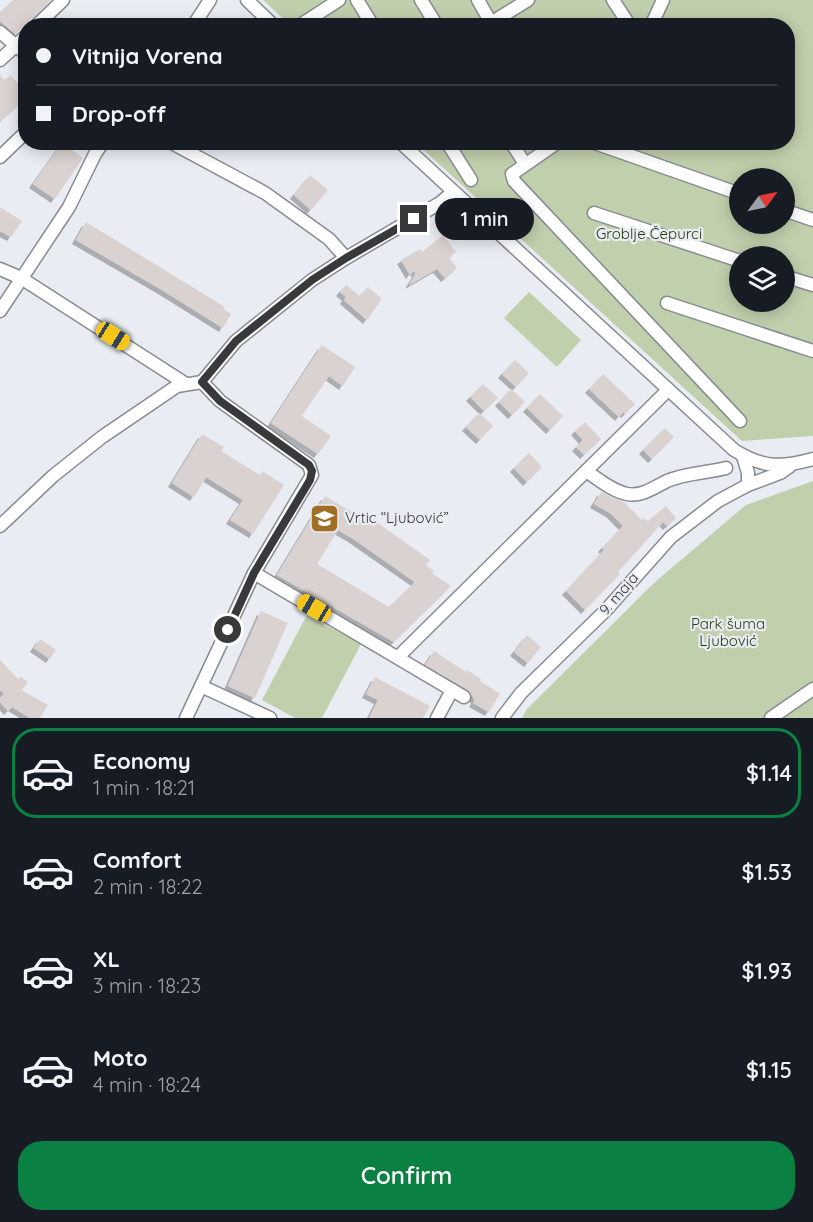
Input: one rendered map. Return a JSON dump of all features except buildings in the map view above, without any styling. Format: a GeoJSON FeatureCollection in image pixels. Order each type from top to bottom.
{"type":"FeatureCollection","features":[{"type":"Feature","properties":{"kind":"street"},"geometry":{"type":"LineString","coordinates":[[44,18],[63,0]]}},
{"type":"Feature","properties":{"kind":"street"},"geometry":{"type":"LineString","coordinates":[[198,18],[210,0]]}},
{"type":"Feature","properties":{"kind":"street"},"geometry":{"type":"LineString","coordinates":[[247,0],[266,18]]}},
{"type":"Feature","properties":{"kind":"street"},"geometry":{"type":"LineString","coordinates":[[311,18],[339,0]]}},
{"type":"Feature","properties":{"kind":"street"},"geometry":{"type":"LineString","coordinates":[[357,0],[368,18]]}},
{"type":"Feature","properties":{"kind":"street"},"geometry":{"type":"LineString","coordinates":[[421,0],[432,18]]}},
{"type":"Feature","properties":{"kind":"street"},"geometry":{"type":"LineString","coordinates":[[478,0],[487,18]]}},
{"type":"Feature","properties":{"kind":"street"},"geometry":{"type":"LineString","coordinates":[[500,18],[528,0]]}},
{"type":"Feature","properties":{"kind":"street"},"geometry":{"type":"LineString","coordinates":[[614,0],[625,18]]}},
{"type":"Feature","properties":{"kind":"street"},"geometry":{"type":"LineString","coordinates":[[655,18],[663,0]]}},
{"type":"Feature","properties":{"kind":"street"},"geometry":{"type":"LineString","coordinates":[[0,32],[18,49]]}},
{"type":"Feature","properties":{"kind":"street"},"geometry":{"type":"LineString","coordinates":[[0,60],[18,43]]}},
{"type":"Feature","properties":{"kind":"street"},"geometry":{"type":"LineString","coordinates":[[0,157],[18,140]]}},
{"type":"Feature","properties":{"kind":"street"},"geometry":{"type":"LineString","coordinates":[[0,311],[69,207],[98,150]]}},
{"type":"Feature","properties":{"kind":"street"},"geometry":{"type":"LineString","coordinates":[[185,150],[265,193],[330,239],[346,258]]}},
{"type":"Feature","properties":{"kind":"street"},"geometry":{"type":"LineString","coordinates":[[408,150],[722,441],[743,456],[766,464],[791,465],[813,459]]}},
{"type":"Feature","properties":{"kind":"street"},"geometry":{"type":"LineString","coordinates":[[452,150],[471,180]]}},
{"type":"Feature","properties":{"kind":"street"},"geometry":{"type":"LineString","coordinates":[[516,150],[525,164]]}},
{"type":"Feature","properties":{"kind":"street"},"geometry":{"type":"LineString","coordinates":[[546,150],[512,174],[514,182],[740,421]]}},
{"type":"Feature","properties":{"kind":"street"},"geometry":{"type":"LineString","coordinates":[[615,150],[729,190]]}},
{"type":"Feature","properties":{"kind":"street"},"geometry":{"type":"LineString","coordinates":[[0,526],[53,476],[102,437],[177,386],[202,382],[236,341],[312,280],[440,203],[453,192]]}},
{"type":"Feature","properties":{"kind":"street"},"geometry":{"type":"LineString","coordinates":[[594,213],[729,257]]}},
{"type":"Feature","properties":{"kind":"street"},"geometry":{"type":"LineString","coordinates":[[795,214],[813,220]]}},
{"type":"Feature","properties":{"kind":"street"},"geometry":{"type":"LineString","coordinates":[[0,269],[21,278],[186,384]]}},
{"type":"Feature","properties":{"kind":"street"},"geometry":{"type":"LineString","coordinates":[[795,279],[813,285]]}},
{"type":"Feature","properties":{"kind":"street"},"geometry":{"type":"LineString","coordinates":[[667,303],[813,351]]}},
{"type":"Feature","properties":{"kind":"street"},"geometry":{"type":"LineString","coordinates":[[186,718],[254,573],[310,480],[312,471],[309,465],[220,401],[202,382]]}},
{"type":"Feature","properties":{"kind":"street"},"geometry":{"type":"LineString","coordinates":[[398,657],[668,390]]}},
{"type":"Feature","properties":{"kind":"street"},"geometry":{"type":"LineString","coordinates":[[743,456],[748,473],[748,485]]}},
{"type":"Feature","properties":{"kind":"street","name":"9. maja"},"geometry":{"type":"LineString","coordinates":[[502,718],[521,693],[607,609],[670,537],[710,507],[748,485],[776,476],[791,465]]}},
{"type":"Feature","properties":{"kind":"street"},"geometry":{"type":"LineString","coordinates":[[586,471],[609,487],[628,494],[643,492],[687,475],[726,468]]}},
{"type":"Feature","properties":{"kind":"street"},"geometry":{"type":"LineString","coordinates":[[254,573],[464,697]]}},
{"type":"Feature","properties":{"kind":"street"},"geometry":{"type":"LineString","coordinates":[[201,686],[270,718]]}},
{"type":"Feature","properties":{"kind":"street"},"geometry":{"type":"LineString","coordinates":[[771,718],[813,689]]}},
{"type":"Feature","properties":{"kind":"street"},"geometry":{"type":"LineString","coordinates":[[437,718],[452,690]]}},
{"type":"Feature","properties":{"kind":"green space","name":"Groblje Čepurci"},"geometry":{"type":"Polygon","coordinates":[[[263,0],[813,0],[813,436],[742,441],[424,150],[795,150],[795,18],[282,18],[263,0]]]}},
{"type":"Feature","properties":{"kind":"green space"},"geometry":{"type":"Polygon","coordinates":[[[529,292],[581,340],[557,367],[504,318],[529,292]]]}},
{"type":"Feature","properties":{"kind":"green space","name":"Park šuma Ljubović"},"geometry":{"type":"Polygon","coordinates":[[[813,481],[813,718],[522,718],[527,709],[655,582],[746,505],[813,481]]]}},
{"type":"Feature","properties":{"kind":"green space"},"geometry":{"type":"Polygon","coordinates":[[[307,615],[361,644],[322,718],[295,718],[262,700],[307,615]]]}},
{"type":"Feature","properties":{"kind":"place","name":"Vrtic “Ljubović”"},"geometry":{"type":"Point","coordinates":[324,518]}},
{"type":"Feature","properties":{"kind":"route"},"geometry":{"type":"LineString","coordinates":[[228,630],[254,573],[312,477],[312,471],[309,465],[220,401],[202,382],[236,341],[312,280],[414,219]]}}]}
